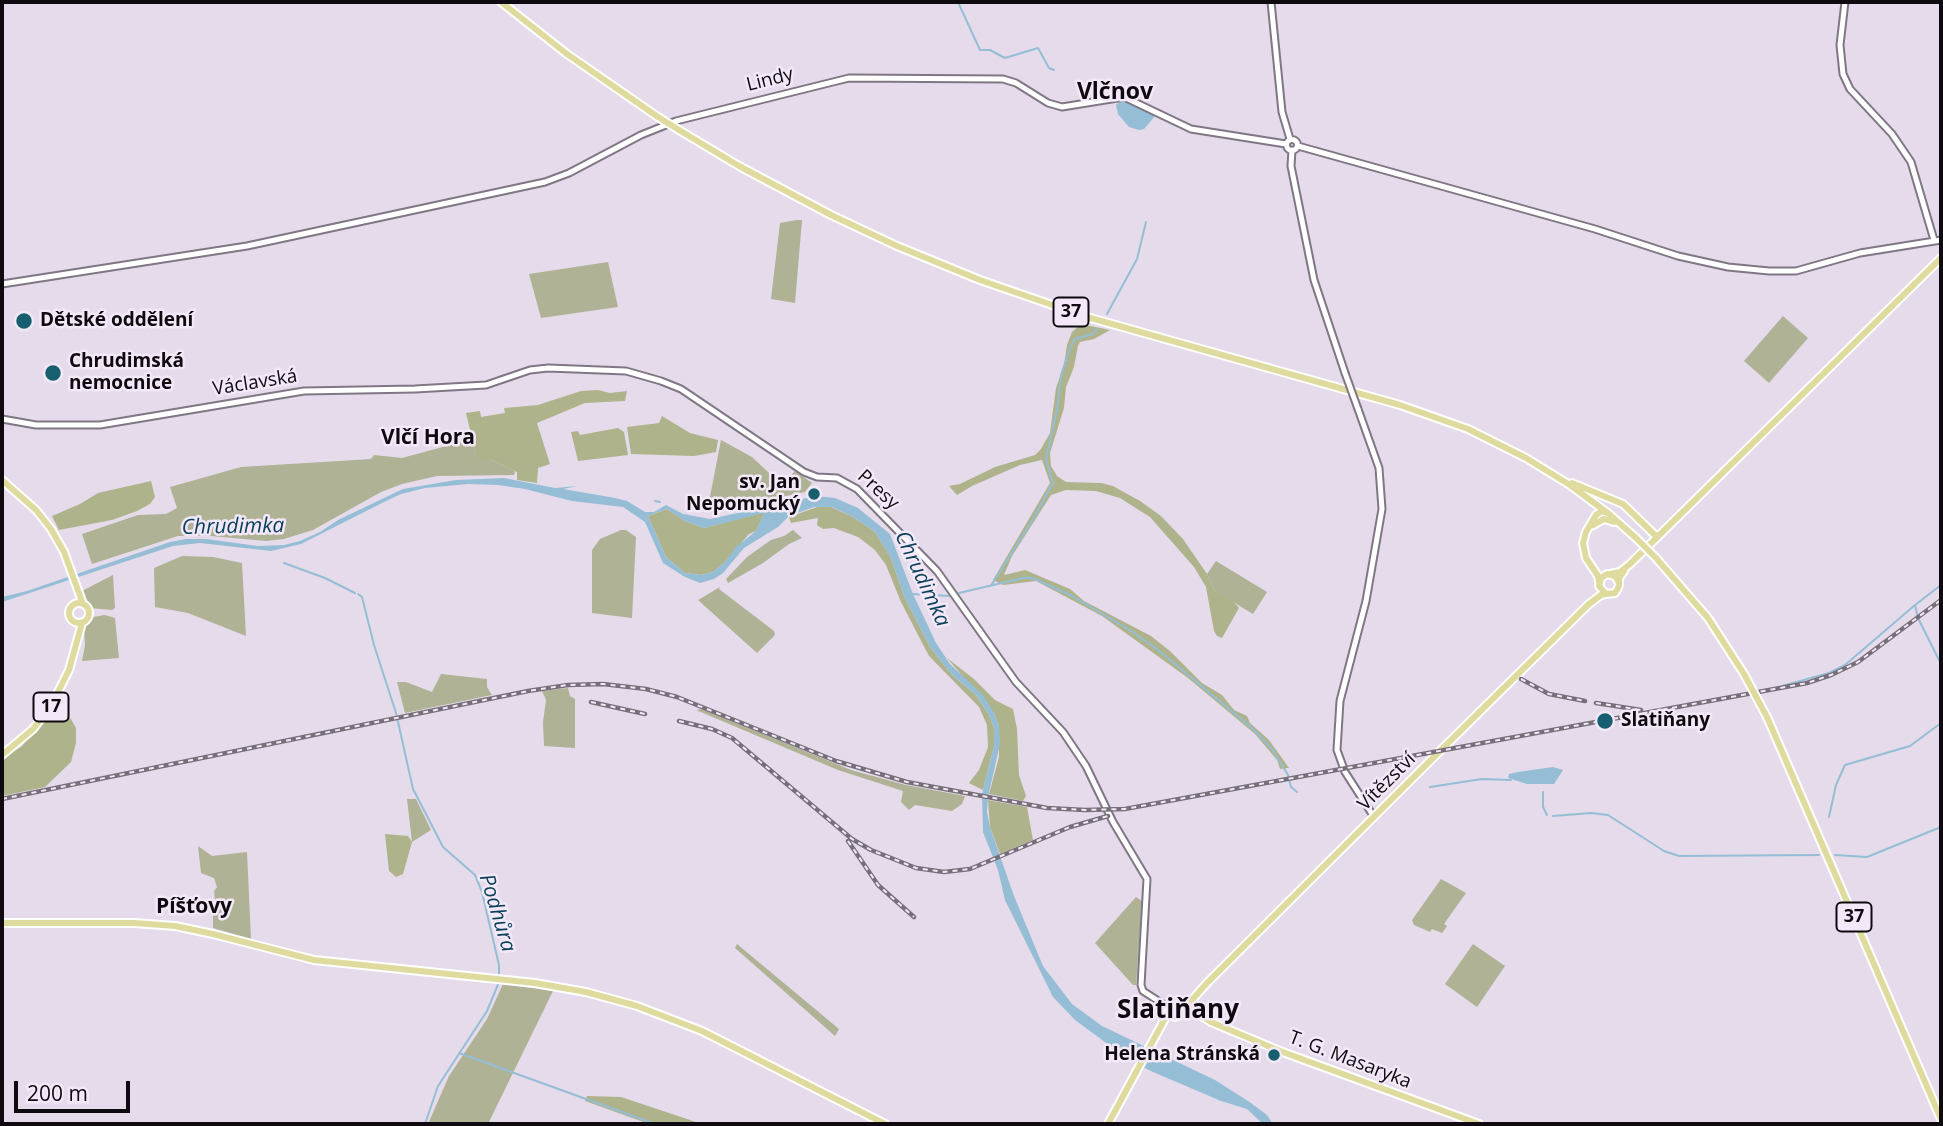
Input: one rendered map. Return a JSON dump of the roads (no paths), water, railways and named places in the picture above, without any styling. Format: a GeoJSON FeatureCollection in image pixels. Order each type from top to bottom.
{"type":"FeatureCollection","features":[{"type":"Feature","properties":{"kind":"main road","name":"37"},"geometry":{"type":"LineString","coordinates":[[501,2],[567,54],[658,117],[813,206],[953,270],[1087,317],[1425,413],[1476,432],[1549,472],[1609,514],[1657,558],[1708,618],[1744,674],[1767,717],[1941,1118]]}},
{"type":"Feature","properties":{"kind":"main road"},"geometry":{"type":"LineString","coordinates":[[1589,604],[1600,596],[1616,592],[1621,575],[1630,564],[1940,262]]}},
{"type":"Feature","properties":{"kind":"main road"},"geometry":{"type":"LineString","coordinates":[[1549,472],[1619,502],[1657,537]]}},
{"type":"Feature","properties":{"kind":"main road","name":"17"},"geometry":{"type":"LineString","coordinates":[[2,482],[48,525],[62,548],[75,588],[89,614],[82,622],[67,675],[49,710],[30,733],[2,755]]}},
{"type":"Feature","properties":{"kind":"main road"},"geometry":{"type":"LineString","coordinates":[[1578,491],[1592,509],[1592,521]]}},
{"type":"Feature","properties":{"kind":"main road"},"geometry":{"type":"LineString","coordinates":[[1606,594],[1584,553],[1584,539],[1592,521],[1600,512],[1609,514]]}},
{"type":"Feature","properties":{"kind":"main road"},"geometry":{"type":"LineString","coordinates":[[1584,539],[1590,528],[1602,519],[1625,528]]}},
{"type":"Feature","properties":{"kind":"main road"},"geometry":{"type":"LineString","coordinates":[[1590,564],[1601,573],[1609,574],[1618,573],[1630,564]]}},
{"type":"Feature","properties":{"kind":"main road"},"geometry":{"type":"LineString","coordinates":[[1589,604],[1597,594],[1602,577],[1609,574],[1616,577],[1619,583]]}},
{"type":"Feature","properties":{"kind":"main road","name":"17"},"geometry":{"type":"LineString","coordinates":[[75,588],[74,604],[69,611],[74,622],[76,643]]}},
{"type":"Feature","properties":{"kind":"main road"},"geometry":{"type":"LineString","coordinates":[[74,604],[83,604]]}},
{"type":"Feature","properties":{"kind":"main road","name":"Vítězství"},"geometry":{"type":"LineString","coordinates":[[1189,1008],[1191,1001],[1208,982],[1589,604]]}},
{"type":"Feature","properties":{"kind":"main road"},"geometry":{"type":"LineString","coordinates":[[74,622],[82,622]]}},
{"type":"Feature","properties":{"kind":"main road"},"geometry":{"type":"LineString","coordinates":[[2,923],[175,926],[314,960],[501,979],[593,994],[676,1020],[729,1044],[884,1124]]}},
{"type":"Feature","properties":{"kind":"main road","name":"Vítězství"},"geometry":{"type":"LineString","coordinates":[[1178,1005],[1208,982]]}},
{"type":"Feature","properties":{"kind":"main road","name":"T. G. Masaryka"},"geometry":{"type":"LineString","coordinates":[[1178,1005],[1186,1004],[1211,1022]]}},
{"type":"Feature","properties":{"kind":"main road"},"geometry":{"type":"LineString","coordinates":[[1173,1014],[1171,1007],[1178,1005]]}},
{"type":"Feature","properties":{"kind":"main road"},"geometry":{"type":"LineString","coordinates":[[1108,1124],[1156,1037],[1173,1014],[1188,1013],[1189,1008]]}},
{"type":"Feature","properties":{"kind":"main road","name":"T. G. Masaryka"},"geometry":{"type":"LineString","coordinates":[[1173,1014],[1211,1022],[1342,1075],[1479,1124]]}},
{"type":"Feature","properties":{"kind":"street"},"geometry":{"type":"LineString","coordinates":[[1271,2],[1287,148],[1595,229],[1678,256],[1728,267],[1796,271],[1852,255],[1941,240]]}},
{"type":"Feature","properties":{"kind":"street"},"geometry":{"type":"LineString","coordinates":[[1845,2],[1840,45],[1843,74],[1850,89],[1892,134],[1911,162],[1934,240]]}},
{"type":"Feature","properties":{"kind":"street","name":"Lindy"},"geometry":{"type":"LineString","coordinates":[[2,284],[247,246],[545,182],[569,173],[652,130],[688,117],[855,77],[998,79],[1016,83],[1058,106],[1072,107],[1122,97],[1132,99],[1191,129],[1288,141]]}},
{"type":"Feature","properties":{"kind":"street"},"geometry":{"type":"LineString","coordinates":[[1288,141],[1296,140],[1291,166],[1314,280],[1379,468],[1382,502],[1366,601],[1339,708],[1337,752],[1350,780],[1374,817]]}},
{"type":"Feature","properties":{"kind":"street","name":"Presy"},"geometry":{"type":"LineString","coordinates":[[474,386],[498,383],[542,368],[615,369],[637,373],[681,389],[807,474],[837,478],[864,495],[942,577],[1016,682],[1071,742],[1147,879],[1141,985],[1145,992],[1154,998]]}},
{"type":"Feature","properties":{"kind":"street","name":"Václavská"},"geometry":{"type":"LineString","coordinates":[[2,419],[36,425],[100,425],[304,391],[474,386]]}},
{"type":"Feature","properties":{"kind":"street"},"geometry":{"type":"LineString","coordinates":[[1154,998],[1178,1005]]}},
{"type":"Feature","properties":{"kind":"street"},"geometry":{"type":"LineString","coordinates":[[1154,998],[1173,1014]]}},
{"type":"Feature","properties":{"kind":"water"},"geometry":{"type":"Polygon","coordinates":[[[1120,101],[1128,101],[1155,116],[1144,129],[1129,127],[1118,114],[1116,105],[1120,101]]]}},
{"type":"Feature","properties":{"kind":"water"},"geometry":{"type":"Polygon","coordinates":[[[504,478],[555,488],[578,486],[563,489],[627,501],[645,512],[654,512],[666,505],[683,514],[710,519],[816,496],[835,498],[858,508],[890,534],[913,594],[936,643],[950,664],[983,695],[994,713],[999,727],[1000,744],[987,812],[1014,896],[1043,966],[1072,1004],[1102,1026],[1215,1080],[1267,1115],[1273,1124],[1263,1124],[1247,1109],[1221,1101],[1131,1061],[1075,1020],[1053,997],[1005,900],[998,870],[983,832],[982,794],[994,746],[994,728],[989,715],[976,695],[952,675],[930,647],[904,596],[891,558],[875,532],[832,507],[814,507],[789,516],[778,527],[744,548],[723,573],[700,583],[663,563],[645,522],[623,507],[572,501],[498,485],[468,484],[425,488],[401,494],[301,544],[271,551],[200,543],[173,546],[2,602],[2,597],[170,542],[206,539],[258,546],[300,541],[403,489],[456,480],[504,478]],[[667,509],[648,516],[666,557],[685,573],[701,575],[713,572],[724,563],[736,547],[756,531],[764,513],[704,528],[685,521],[667,509]]]}},
{"type":"Feature","properties":{"kind":"water"},"geometry":{"type":"Polygon","coordinates":[[[1553,767],[1563,770],[1554,784],[1527,784],[1508,778],[1509,774],[1553,767]]]}},
{"type":"Feature","properties":{"kind":"waterway"},"geometry":{"type":"LineString","coordinates":[[958,2],[980,50],[990,50],[1005,58],[1038,48],[1049,68],[1054,70]]}},
{"type":"Feature","properties":{"kind":"waterway"},"geometry":{"type":"LineString","coordinates":[[1107,314],[1137,259],[1146,222]]}},
{"type":"Feature","properties":{"kind":"waterway"},"geometry":{"type":"LineString","coordinates":[[992,584],[1053,483],[1046,459],[1057,410],[1061,375],[1075,339],[1093,334],[1097,329]]}},
{"type":"Feature","properties":{"kind":"waterway"},"geometry":{"type":"LineString","coordinates":[[655,501],[660,502]]}},
{"type":"Feature","properties":{"kind":"waterway","name":"Podhůra"},"geometry":{"type":"LineString","coordinates":[[284,563],[325,578],[355,593]]}},
{"type":"Feature","properties":{"kind":"waterway"},"geometry":{"type":"LineString","coordinates":[[959,593],[1033,578],[1072,596],[1158,650],[1251,727],[1272,749],[1288,775],[1291,787],[1297,792]]}},
{"type":"Feature","properties":{"kind":"waterway"},"geometry":{"type":"LineString","coordinates":[[1941,585],[1915,605],[1918,618],[1941,664]]}},
{"type":"Feature","properties":{"kind":"waterway","name":"Podhůra"},"geometry":{"type":"LineString","coordinates":[[358,594],[362,597],[396,713],[413,789],[443,847],[475,875],[482,892],[499,965],[499,982],[487,1011],[438,1086],[425,1124]]}},
{"type":"Feature","properties":{"kind":"waterway","name":"Chrudimka"},"geometry":{"type":"LineString","coordinates":[[911,594],[951,596]]}},
{"type":"Feature","properties":{"kind":"waterway"},"geometry":{"type":"LineString","coordinates":[[1782,686],[1829,673],[1845,665],[1915,605]]}},
{"type":"Feature","properties":{"kind":"waterway"},"geometry":{"type":"LineString","coordinates":[[1829,817],[1836,785],[1845,765],[1910,746],[1941,723]]}},
{"type":"Feature","properties":{"kind":"waterway"},"geometry":{"type":"LineString","coordinates":[[1430,787],[1482,779],[1511,780]]}},
{"type":"Feature","properties":{"kind":"waterway"},"geometry":{"type":"LineString","coordinates":[[1543,792],[1543,807],[1547,815]]}},
{"type":"Feature","properties":{"kind":"waterway"},"geometry":{"type":"LineString","coordinates":[[1553,816],[1591,813],[1608,815],[1664,851],[1679,856],[1819,855]]}},
{"type":"Feature","properties":{"kind":"waterway"},"geometry":{"type":"LineString","coordinates":[[1835,855],[1867,857],[1941,827]]}},
{"type":"Feature","properties":{"kind":"waterway"},"geometry":{"type":"LineString","coordinates":[[459,1053],[655,1124]]}},
{"type":"Feature","properties":{"kind":"railway"},"geometry":{"type":"LineString","coordinates":[[2,799],[528,691],[568,685],[603,684],[646,689],[677,697],[836,761],[907,782],[1047,808],[1125,809],[1807,683],[1858,662],[1941,600]]}},
{"type":"Feature","properties":{"kind":"railway"},"geometry":{"type":"LineString","coordinates":[[1521,679],[1549,694],[1585,701]]}},
{"type":"Feature","properties":{"kind":"railway"},"geometry":{"type":"LineString","coordinates":[[591,702],[645,714]]}},
{"type":"Feature","properties":{"kind":"railway"},"geometry":{"type":"LineString","coordinates":[[1596,703],[1641,710]]}},
{"type":"Feature","properties":{"kind":"railway"},"geometry":{"type":"LineString","coordinates":[[679,721],[712,729],[732,738],[852,839],[871,850],[916,868],[944,872],[970,869],[1070,827],[1108,816]]}},
{"type":"Feature","properties":{"kind":"railway"},"geometry":{"type":"LineString","coordinates":[[848,841],[878,885],[914,917]]}},
{"type":"Feature","properties":{"kind":"place","name":"Dětské oddělení"},"geometry":{"type":"Point","coordinates":[24,321]}},
{"type":"Feature","properties":{"kind":"place","name":"Chrudimská nemocnice"},"geometry":{"type":"Point","coordinates":[53,373]}},
{"type":"Feature","properties":{"kind":"place","name":"sv. Jan Nepomucký"},"geometry":{"type":"Point","coordinates":[814,494]}},
{"type":"Feature","properties":{"kind":"place","name":"Slatiňany"},"geometry":{"type":"Point","coordinates":[1605,721]}},
{"type":"Feature","properties":{"kind":"place","name":"Helena Stránská"},"geometry":{"type":"Point","coordinates":[1274,1055]}},
{"type":"Feature","properties":{"kind":"district","name":"Vlčnov"},"geometry":{"type":"Point","coordinates":[1115,92]}},
{"type":"Feature","properties":{"kind":"district","name":"Vlčí Hora"},"geometry":{"type":"Point","coordinates":[428,438]}},
{"type":"Feature","properties":{"kind":"district","name":"Píšťovy"},"geometry":{"type":"Point","coordinates":[194,907]}},
{"type":"Feature","properties":{"kind":"district","name":"Slatiňany"},"geometry":{"type":"Point","coordinates":[1178,1011]}}]}
